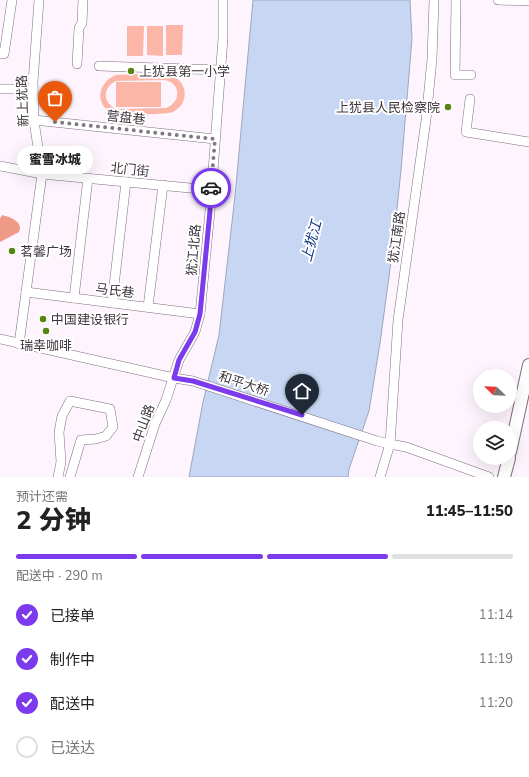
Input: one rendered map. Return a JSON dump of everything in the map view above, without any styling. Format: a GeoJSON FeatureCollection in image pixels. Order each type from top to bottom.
{"type":"FeatureCollection","features":[{"type":"Feature","properties":{"kind":"main road"},"geometry":{"type":"LineString","coordinates":[[517,421],[529,365]]}},
{"type":"Feature","properties":{"kind":"main road"},"geometry":{"type":"LineString","coordinates":[[504,477],[507,465]]}},
{"type":"Feature","properties":{"kind":"street"},"geometry":{"type":"LineString","coordinates":[[0,53],[4,54],[12,0]]}},
{"type":"Feature","properties":{"kind":"street","name":"新上犹路"},"geometry":{"type":"LineString","coordinates":[[19,344],[42,174],[34,120],[33,90],[39,0]]}},
{"type":"Feature","properties":{"kind":"street"},"geometry":{"type":"LineString","coordinates":[[77,64],[79,28],[82,23],[83,0]]}},
{"type":"Feature","properties":{"kind":"street","name":"犹江北路"},"geometry":{"type":"LineString","coordinates":[[174,378],[179,360],[195,332],[200,314],[210,211],[223,38],[223,0]]}},
{"type":"Feature","properties":{"kind":"street","name":"犹江南路"},"geometry":{"type":"LineString","coordinates":[[380,477],[390,444],[398,320],[426,120],[432,59],[434,0]]}},
{"type":"Feature","properties":{"kind":"street"},"geometry":{"type":"LineString","coordinates":[[456,0],[455,75],[471,75]]}},
{"type":"Feature","properties":{"kind":"street"},"geometry":{"type":"LineString","coordinates":[[498,0],[529,1]]}},
{"type":"Feature","properties":{"kind":"street"},"geometry":{"type":"LineString","coordinates":[[99,66],[220,70]]}},
{"type":"Feature","properties":{"kind":"street"},"geometry":{"type":"LineString","coordinates":[[0,89],[33,90]]}},
{"type":"Feature","properties":{"kind":"street"},"geometry":{"type":"LineString","coordinates":[[470,99],[466,132],[529,142]]}},
{"type":"Feature","properties":{"kind":"street","name":"营盘巷"},"geometry":{"type":"LineString","coordinates":[[34,120],[215,139]]}},
{"type":"Feature","properties":{"kind":"street","name":"北门街"},"geometry":{"type":"LineString","coordinates":[[0,166],[42,174],[211,190]]}},
{"type":"Feature","properties":{"kind":"street"},"geometry":{"type":"LineString","coordinates":[[74,298],[88,178]]}},
{"type":"Feature","properties":{"kind":"street"},"geometry":{"type":"LineString","coordinates":[[112,303],[126,182]]}},
{"type":"Feature","properties":{"kind":"street"},"geometry":{"type":"LineString","coordinates":[[148,307],[163,186]]}},
{"type":"Feature","properties":{"kind":"street","name":"马氏巷"},"geometry":{"type":"LineString","coordinates":[[26,292],[200,314]]}},
{"type":"Feature","properties":{"kind":"street","name":"和平大桥"},"geometry":{"type":"LineString","coordinates":[[0,339],[193,381],[377,441],[406,447],[489,477]]}},
{"type":"Feature","properties":{"kind":"street","name":"中山路"},"geometry":{"type":"LineString","coordinates":[[138,477],[155,424],[174,378]]}},
{"type":"Feature","properties":{"kind":"street"},"geometry":{"type":"LineString","coordinates":[[58,477],[61,462],[59,432],[62,416],[70,401],[110,409],[113,427],[106,436],[96,439],[81,440],[70,477]]}},
{"type":"Feature","properties":{"kind":"shaded area"},"geometry":{"type":"Polygon","coordinates":[[[166,25],[183,25],[182,55],[166,55],[166,25]]]}},
{"type":"Feature","properties":{"kind":"shaded area"},"geometry":{"type":"Polygon","coordinates":[[[127,26],[144,26],[143,56],[127,56],[127,26]]]}},
{"type":"Feature","properties":{"kind":"shaded area"},"geometry":{"type":"Polygon","coordinates":[[[147,26],[163,26],[163,56],[147,55],[147,26]]]}},
{"type":"Feature","properties":{"kind":"shaded area"},"geometry":{"type":"Polygon","coordinates":[[[170,74],[182,84],[185,94],[184,99],[179,107],[173,112],[169,113],[112,113],[102,104],[100,93],[105,83],[116,75],[170,74]],[[164,80],[116,81],[109,87],[106,99],[111,106],[116,109],[166,108],[175,101],[177,97],[176,88],[174,84],[164,80]]]}},
{"type":"Feature","properties":{"kind":"shaded area"},"geometry":{"type":"Polygon","coordinates":[[[116,82],[161,82],[161,107],[116,107],[116,82]]]}},
{"type":"Feature","properties":{"kind":"shaded area"},"geometry":{"type":"Polygon","coordinates":[[[2,215],[15,220],[20,225],[20,228],[19,232],[0,242],[0,218],[2,215]]]}},
{"type":"Feature","properties":{"kind":"water","name":"上犹江"},"geometry":{"type":"Polygon","coordinates":[[[253,0],[410,0],[412,39],[393,247],[369,411],[349,469],[348,477],[189,477],[203,402],[219,335],[235,196],[253,0]]]}},
{"type":"Feature","properties":{"kind":"way so far"},"geometry":{"type":"LineString","coordinates":[[55,122],[215,139],[211,188]]}},
{"type":"Feature","properties":{"kind":"place","name":"上犹县第一小学"},"geometry":{"type":"Point","coordinates":[131,71]}},
{"type":"Feature","properties":{"kind":"place","name":"上犹县人民检察院"},"geometry":{"type":"Point","coordinates":[448,107]}},
{"type":"Feature","properties":{"kind":"place","name":"蜜雪冰城"},"geometry":{"type":"Point","coordinates":[55,122]}},
{"type":"Feature","properties":{"kind":"place","name":"茗馨广场"},"geometry":{"type":"Point","coordinates":[12,251]}},
{"type":"Feature","properties":{"kind":"place","name":"中国建设银行"},"geometry":{"type":"Point","coordinates":[43,319]}},
{"type":"Feature","properties":{"kind":"place","name":"瑞幸咖啡"},"geometry":{"type":"Point","coordinates":[46,331]}},
{"type":"Feature","properties":{"kind":"route"},"geometry":{"type":"LineString","coordinates":[[211,188],[200,314],[195,332],[179,360],[174,378],[193,381],[302,415]]}}]}
